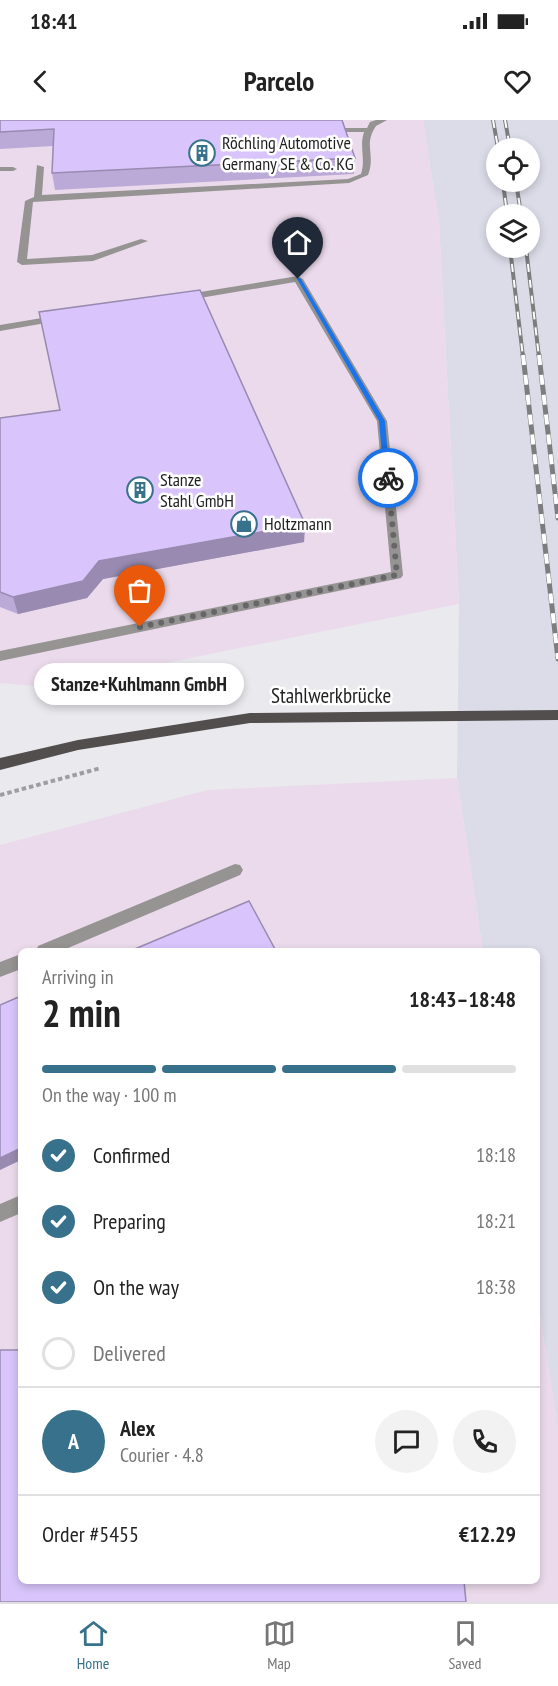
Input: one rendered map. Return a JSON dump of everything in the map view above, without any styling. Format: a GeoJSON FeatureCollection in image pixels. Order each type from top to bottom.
{"type":"FeatureCollection","features":[{"type":"Feature","properties":{"kind":"main road","name":"Stahlwerkbrücke"},"geometry":{"type":"LineString","coordinates":[[0,764],[78,745],[250,718],[558,715]]}},
{"type":"Feature","properties":{"kind":"lane"},"geometry":{"type":"LineString","coordinates":[[144,241],[93,258],[22,262],[29,201],[38,198],[349,181],[364,175],[369,162],[364,144],[373,124],[383,120]]}},
{"type":"Feature","properties":{"kind":"lane"},"geometry":{"type":"LineString","coordinates":[[340,130],[369,130]]}},
{"type":"Feature","properties":{"kind":"lane"},"geometry":{"type":"LineString","coordinates":[[38,198],[40,167]]}},
{"type":"Feature","properties":{"kind":"lane"},"geometry":{"type":"LineString","coordinates":[[0,170],[13,169]]}},
{"type":"Feature","properties":{"kind":"lane"},"geometry":{"type":"LineString","coordinates":[[0,656],[397,575],[382,421],[298,279],[172,300]]}},
{"type":"Feature","properties":{"kind":"lane"},"geometry":{"type":"LineString","coordinates":[[0,328],[69,317]]}},
{"type":"Feature","properties":{"kind":"lane"},"geometry":{"type":"LineString","coordinates":[[51,948],[235,870]]}},
{"type":"Feature","properties":{"kind":"lane"},"geometry":{"type":"LineString","coordinates":[[0,970],[18,962]]}},
{"type":"Feature","properties":{"kind":"lane"},"geometry":{"type":"LineString","coordinates":[[0,1213],[18,1205]]}},
{"type":"Feature","properties":{"kind":"path"},"geometry":{"type":"LineString","coordinates":[[0,795],[103,767]]}},
{"type":"Feature","properties":{"kind":"shaded area"},"geometry":{"type":"Polygon","coordinates":[[[0,120],[423,120],[439,223],[459,604],[46,687],[0,683],[0,120]]]}},
{"type":"Feature","properties":{"kind":"shaded area"},"geometry":{"type":"Polygon","coordinates":[[[423,120],[558,120],[558,1430],[540,1314],[540,948],[483,948],[457,778],[459,604],[439,223],[423,120]]]}},
{"type":"Feature","properties":{"kind":"shaded area"},"geometry":{"type":"Polygon","coordinates":[[[457,778],[483,948],[18,948],[18,1584],[540,1584],[540,1314],[558,1430],[558,1602],[0,1602],[0,845],[208,790],[457,778]]]}},
{"type":"Feature","properties":{"kind":"building","name":"Röchling Automotive Germany SE & Co. KG"},"geometry":{"type":"Polygon","coordinates":[[[0,120],[342,120],[355,158],[52,173],[54,129],[0,132],[0,120]]]}},
{"type":"Feature","properties":{"kind":"building","name":"Stanze Stahl GmbH"},"geometry":{"type":"Polygon","coordinates":[[[200,290],[305,524],[99,561],[83,581],[13,597],[0,592],[0,418],[60,410],[39,312],[200,290]]]}},
{"type":"Feature","properties":{"kind":"building"},"geometry":{"type":"Polygon","coordinates":[[[249,901],[274,948],[137,948],[249,901]]]}},
{"type":"Feature","properties":{"kind":"building"},"geometry":{"type":"Polygon","coordinates":[[[18,997],[18,1149],[0,1158],[0,1005],[18,997]]]}},
{"type":"Feature","properties":{"kind":"building"},"geometry":{"type":"Polygon","coordinates":[[[0,1350],[18,1350],[18,1584],[464,1584],[466,1602],[0,1602],[0,1350]]]}},
{"type":"Feature","properties":{"kind":"railway"},"geometry":{"type":"LineString","coordinates":[[493,120],[496,138]]}},
{"type":"Feature","properties":{"kind":"railway"},"geometry":{"type":"LineString","coordinates":[[505,120],[508,138]]}},
{"type":"Feature","properties":{"kind":"railway"},"geometry":{"type":"LineString","coordinates":[[504,192],[506,204]]}},
{"type":"Feature","properties":{"kind":"railway"},"geometry":{"type":"LineString","coordinates":[[518,192],[519,204]]}},
{"type":"Feature","properties":{"kind":"railway"},"geometry":{"type":"LineString","coordinates":[[511,258],[523,357]]}},
{"type":"Feature","properties":{"kind":"railway"},"geometry":{"type":"LineString","coordinates":[[527,258],[539,357]]}},
{"type":"Feature","properties":{"kind":"railway"},"geometry":{"type":"LineString","coordinates":[[523,355],[558,659]]}},
{"type":"Feature","properties":{"kind":"railway"},"geometry":{"type":"LineString","coordinates":[[539,355],[558,518]]}},
{"type":"Feature","properties":{"kind":"way so far"},"geometry":{"type":"LineString","coordinates":[[140,627],[397,575],[388,478]]}},
{"type":"Feature","properties":{"kind":"place","name":"Röchling Automotive Germany SE & Co. KG"},"geometry":{"type":"Point","coordinates":[202,153]}},
{"type":"Feature","properties":{"kind":"place","name":"Stanze Stahl GmbH"},"geometry":{"type":"Point","coordinates":[140,490]}},
{"type":"Feature","properties":{"kind":"place","name":"Holtzmann"},"geometry":{"type":"Point","coordinates":[244,524]}},
{"type":"Feature","properties":{"kind":"place","name":"Stanze+Kuhlmann GmbH"},"geometry":{"type":"Point","coordinates":[140,627]}},
{"type":"Feature","properties":{"kind":"route"},"geometry":{"type":"LineString","coordinates":[[298,279],[382,421],[388,478]]}}]}
